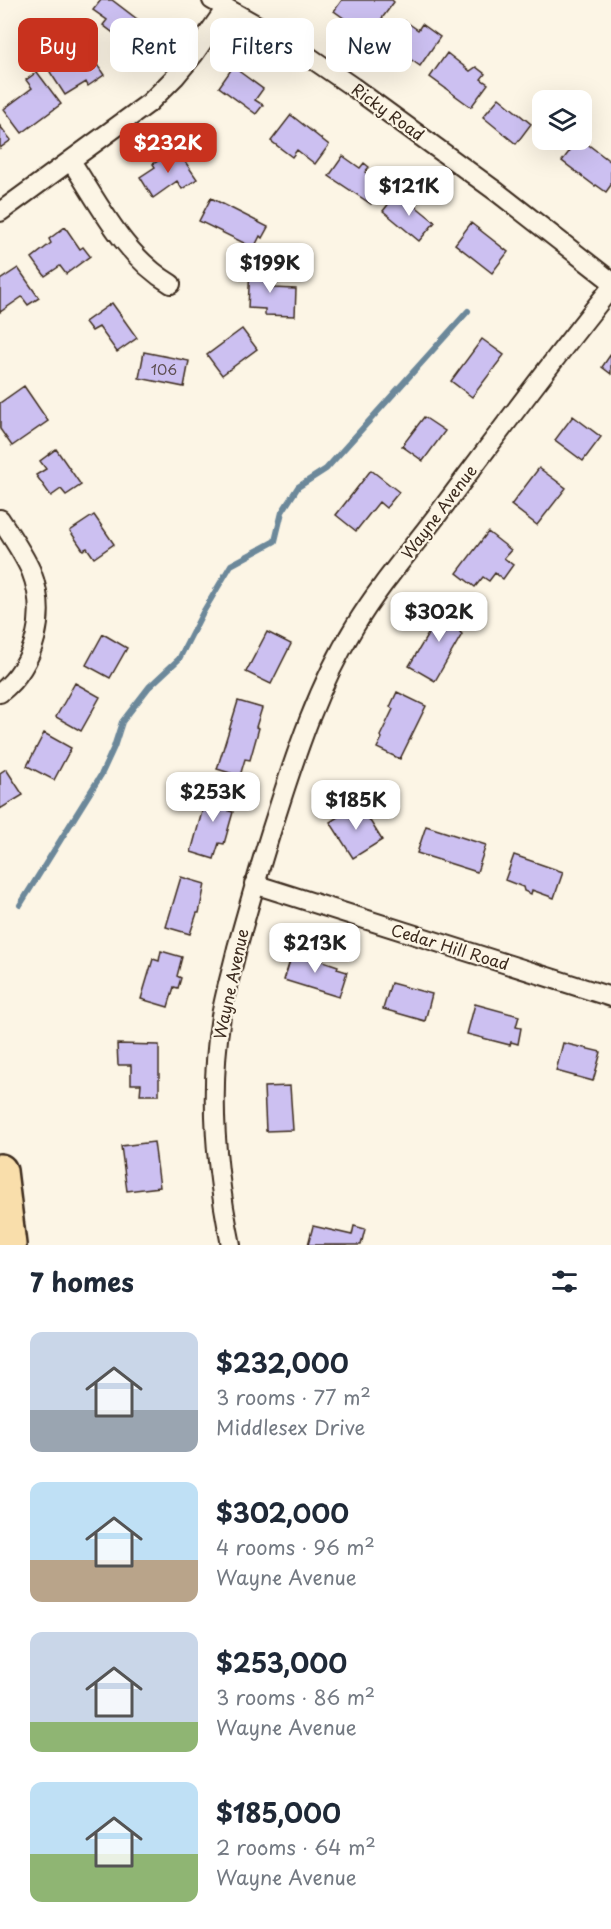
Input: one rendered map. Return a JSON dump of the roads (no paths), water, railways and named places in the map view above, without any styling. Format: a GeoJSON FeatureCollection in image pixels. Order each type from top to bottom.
{"type":"FeatureCollection","features":[{"type":"Feature","properties":{"kind":"highway"},"geometry":{"type":"LineString","coordinates":[[0,1171],[20,1245]]}},
{"type":"Feature","properties":{"kind":"highway"},"geometry":{"type":"LineString","coordinates":[[1,1176],[9,1245]]}},
{"type":"Feature","properties":{"kind":"street"},"geometry":{"type":"LineString","coordinates":[[0,212],[149,103],[194,54],[219,4]]}},
{"type":"Feature","properties":{"kind":"street","name":"Ricky Road"},"geometry":{"type":"LineString","coordinates":[[219,4],[292,45],[353,87],[497,192],[611,281]]}},
{"type":"Feature","properties":{"kind":"street"},"geometry":{"type":"LineString","coordinates":[[71,161],[130,250],[143,264],[171,284]]}},
{"type":"Feature","properties":{"kind":"street","name":"Wayne Avenue"},"geometry":{"type":"LineString","coordinates":[[231,1245],[217,1170],[214,1118],[215,1066],[221,1014],[254,884],[316,702],[336,658],[377,593],[548,367],[611,288]]}},
{"type":"Feature","properties":{"kind":"street"},"geometry":{"type":"LineString","coordinates":[[0,519],[31,571],[39,610],[37,632],[31,653],[17,677],[0,693]]}},
{"type":"Feature","properties":{"kind":"street","name":"Cedar Hill Road"},"geometry":{"type":"LineString","coordinates":[[254,884],[611,997]]}},
{"type":"Feature","properties":{"kind":"waterway"},"geometry":{"type":"LineString","coordinates":[[20,905],[101,775],[122,722],[149,687],[179,659],[231,565],[275,541],[282,512],[298,487],[326,469],[468,311]]}}]}
